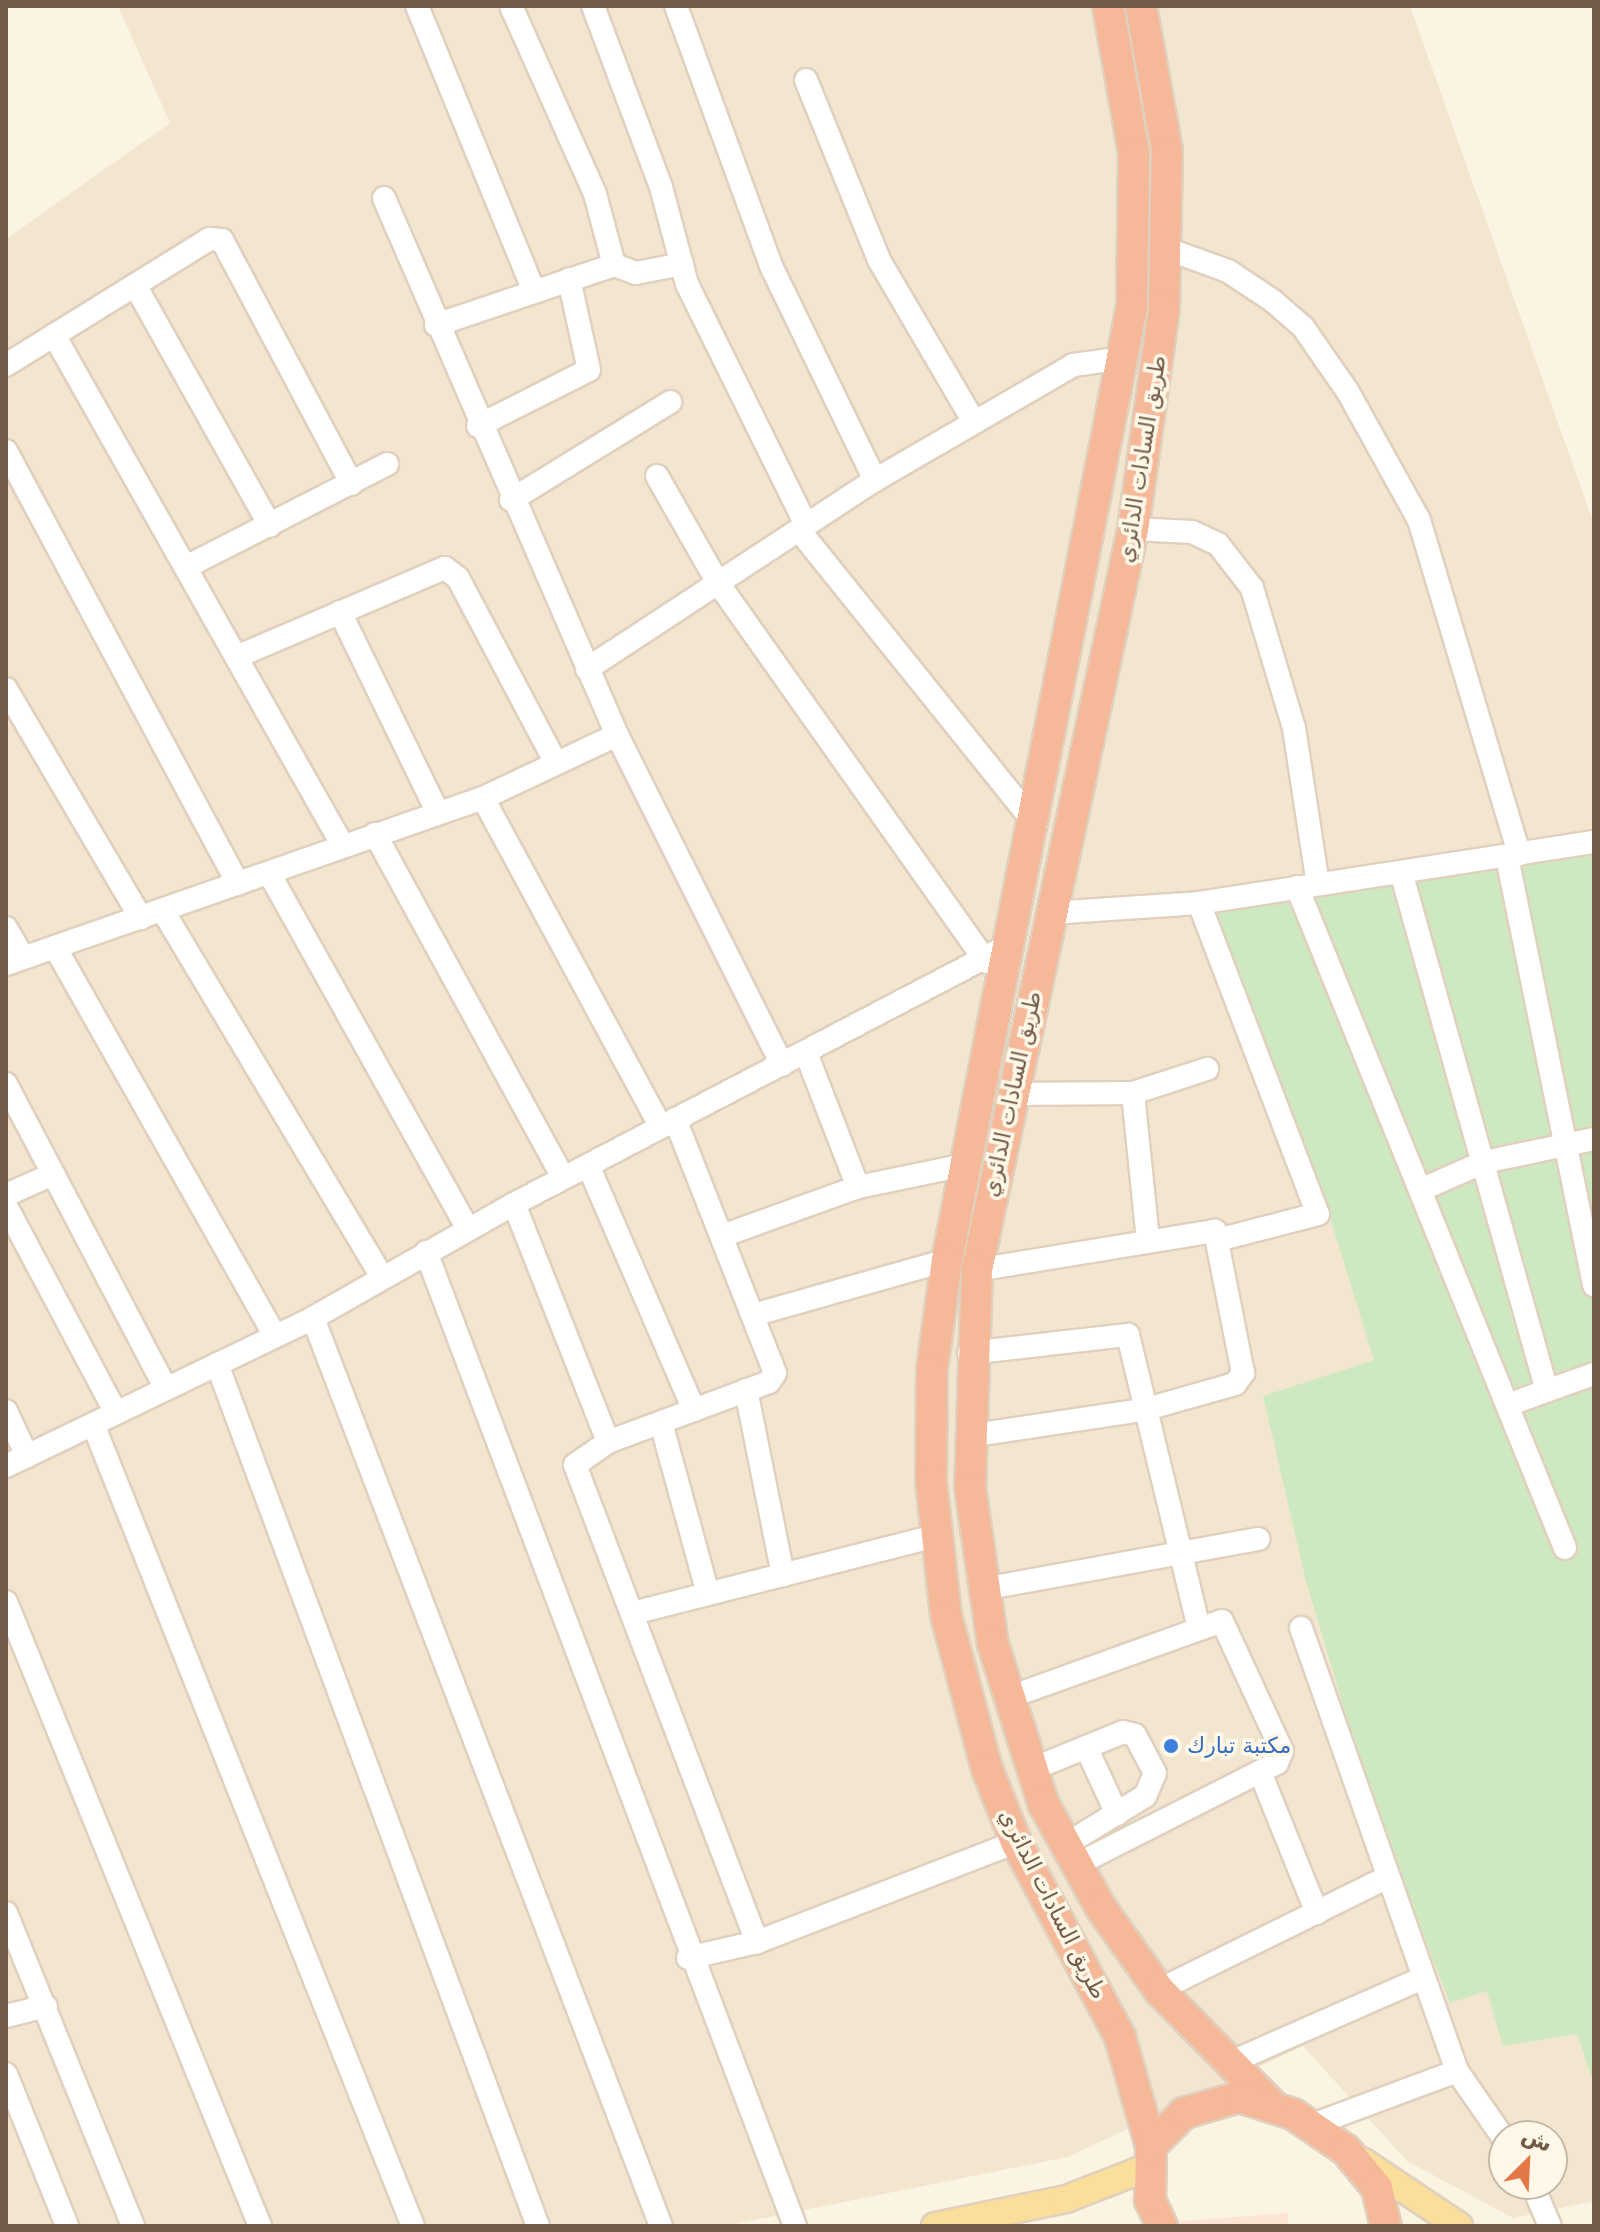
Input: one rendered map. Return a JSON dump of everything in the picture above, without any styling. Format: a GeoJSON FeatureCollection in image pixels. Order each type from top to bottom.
{"type":"FeatureCollection","features":[{"type":"Feature","properties":{"kind":"highway","name":"طريق السادات الدائري"},"geometry":{"type":"LineString","coordinates":[[1108,6],[1128,103],[1137,205],[1124,358],[1036,825],[947,1260],[932,1384],[935,1536],[963,1693],[1016,1842],[1090,1976],[1133,2072],[1162,2226]]}},
{"type":"Feature","properties":{"kind":"highway","name":"طريق السادات الدائري"},"geometry":{"type":"LineString","coordinates":[[1141,6],[1167,151],[1170,250],[1133,529],[1011,1094],[977,1270],[969,1353],[968,1436],[983,1589],[1007,1698],[1030,1770],[1070,1855],[1159,1990],[1227,2064],[1273,2106]]}},
{"type":"Feature","properties":{"kind":"highway"},"geometry":{"type":"LineString","coordinates":[[1084,567],[1110,561],[1123,578]]}},
{"type":"Feature","properties":{"kind":"highway"},"geometry":{"type":"LineString","coordinates":[[1090,1976],[1108,1982],[1124,1974],[1129,1948]]}},
{"type":"Feature","properties":{"kind":"highway"},"geometry":{"type":"LineString","coordinates":[[1148,2157],[1184,2113],[1212,2102],[1239,2097],[1273,2106],[1312,2125],[1346,2150],[1377,2188],[1386,2226]]}},
{"type":"Feature","properties":{"kind":"main road"},"geometry":{"type":"LineString","coordinates":[[1346,2150],[1459,2226]]}},
{"type":"Feature","properties":{"kind":"main road"},"geometry":{"type":"LineString","coordinates":[[935,2226],[983,2222],[1066,2199],[1148,2157]]}},
{"type":"Feature","properties":{"kind":"street"},"geometry":{"type":"LineString","coordinates":[[417,6],[533,289]]}},
{"type":"Feature","properties":{"kind":"street"},"geometry":{"type":"LineString","coordinates":[[511,6],[595,194],[614,265]]}},
{"type":"Feature","properties":{"kind":"street"},"geometry":{"type":"LineString","coordinates":[[593,6],[682,264],[720,358],[803,528],[1036,825]]}},
{"type":"Feature","properties":{"kind":"street"},"geometry":{"type":"LineString","coordinates":[[676,6],[772,268],[875,480]]}},
{"type":"Feature","properties":{"kind":"street"},"geometry":{"type":"LineString","coordinates":[[806,80],[879,260],[974,422]]}},
{"type":"Feature","properties":{"kind":"street"},"geometry":{"type":"LineString","coordinates":[[384,198],[478,426],[617,735],[782,1065]]}},
{"type":"Feature","properties":{"kind":"street"},"geometry":{"type":"LineString","coordinates":[[6,365],[209,239],[222,240],[352,484]]}},
{"type":"Feature","properties":{"kind":"street"},"geometry":{"type":"LineString","coordinates":[[1170,250],[1228,271],[1273,301],[1303,327],[1348,392],[1419,520],[1513,855],[1563,1145],[1594,1285]]}},
{"type":"Feature","properties":{"kind":"street"},"geometry":{"type":"LineString","coordinates":[[436,325],[533,289],[614,265],[636,273],[682,264]]}},
{"type":"Feature","properties":{"kind":"street"},"geometry":{"type":"LineString","coordinates":[[478,426],[589,370],[569,279]]}},
{"type":"Feature","properties":{"kind":"street"},"geometry":{"type":"LineString","coordinates":[[135,285],[270,526]]}},
{"type":"Feature","properties":{"kind":"street"},"geometry":{"type":"LineString","coordinates":[[54,335],[343,846]]}},
{"type":"Feature","properties":{"kind":"street"},"geometry":{"type":"LineString","coordinates":[[587,669],[875,480],[974,422],[1073,365],[1124,358]]}},
{"type":"Feature","properties":{"kind":"street"},"geometry":{"type":"LineString","coordinates":[[511,500],[670,402]]}},
{"type":"Feature","properties":{"kind":"street"},"geometry":{"type":"LineString","coordinates":[[6,451],[238,884]]}},
{"type":"Feature","properties":{"kind":"street"},"geometry":{"type":"LineString","coordinates":[[186,567],[387,464]]}},
{"type":"Feature","properties":{"kind":"street"},"geometry":{"type":"LineString","coordinates":[[657,476],[718,583],[986,962]]}},
{"type":"Feature","properties":{"kind":"street"},"geometry":{"type":"LineString","coordinates":[[1133,529],[1192,532],[1218,544],[1252,588],[1294,728],[1307,886],[1565,1548]]}},
{"type":"Feature","properties":{"kind":"street"},"geometry":{"type":"LineString","coordinates":[[236,657],[340,612],[451,570],[556,763]]}},
{"type":"Feature","properties":{"kind":"street"},"geometry":{"type":"LineString","coordinates":[[340,612],[438,813]]}},
{"type":"Feature","properties":{"kind":"street"},"geometry":{"type":"LineString","coordinates":[[6,689],[141,918]]}},
{"type":"Feature","properties":{"kind":"street"},"geometry":{"type":"LineString","coordinates":[[6,928],[15,961],[483,798],[617,735]]}},
{"type":"Feature","properties":{"kind":"street"},"geometry":{"type":"LineString","coordinates":[[483,798],[668,1123],[722,1236],[775,1373],[746,1390],[608,1442],[575,1465],[757,1942]]}},
{"type":"Feature","properties":{"kind":"street"},"geometry":{"type":"LineString","coordinates":[[375,834],[563,1178]]}},
{"type":"Feature","properties":{"kind":"street"},"geometry":{"type":"LineString","coordinates":[[1050,913],[1199,903],[1594,842]]}},
{"type":"Feature","properties":{"kind":"street"},"geometry":{"type":"LineString","coordinates":[[1401,872],[1547,1391]]}},
{"type":"Feature","properties":{"kind":"street"},"geometry":{"type":"LineString","coordinates":[[269,873],[468,1229]]}},
{"type":"Feature","properties":{"kind":"street"},"geometry":{"type":"LineString","coordinates":[[1199,903],[1318,1214],[1221,1239]]}},
{"type":"Feature","properties":{"kind":"street"},"geometry":{"type":"LineString","coordinates":[[163,911],[382,1277]]}},
{"type":"Feature","properties":{"kind":"street"},"geometry":{"type":"LineString","coordinates":[[6,1466],[313,1318],[514,1204],[986,962],[1011,944]]}},
{"type":"Feature","properties":{"kind":"street"},"geometry":{"type":"LineString","coordinates":[[55,947],[275,1336]]}},
{"type":"Feature","properties":{"kind":"street"},"geometry":{"type":"LineString","coordinates":[[806,1053],[858,1187]]}},
{"type":"Feature","properties":{"kind":"street"},"geometry":{"type":"LineString","coordinates":[[1011,1094],[1133,1093],[1207,1069]]}},
{"type":"Feature","properties":{"kind":"street"},"geometry":{"type":"LineString","coordinates":[[6,1084],[166,1389]]}},
{"type":"Feature","properties":{"kind":"street"},"geometry":{"type":"LineString","coordinates":[[1133,1093],[1148,1241]]}},
{"type":"Feature","properties":{"kind":"street"},"geometry":{"type":"LineString","coordinates":[[1425,1188],[1484,1162],[1594,1139]]}},
{"type":"Feature","properties":{"kind":"street"},"geometry":{"type":"LineString","coordinates":[[588,1165],[694,1410]]}},
{"type":"Feature","properties":{"kind":"street"},"geometry":{"type":"LineString","coordinates":[[722,1236],[858,1187],[965,1165]]}},
{"type":"Feature","properties":{"kind":"street"},"geometry":{"type":"LineString","coordinates":[[6,1195],[53,1174]]}},
{"type":"Feature","properties":{"kind":"street"},"geometry":{"type":"LineString","coordinates":[[514,1204],[608,1442]]}},
{"type":"Feature","properties":{"kind":"street"},"geometry":{"type":"LineString","coordinates":[[6,1206],[116,1413]]}},
{"type":"Feature","properties":{"kind":"street"},"geometry":{"type":"LineString","coordinates":[[968,1436],[1143,1410],[1242,1378],[1221,1239],[1206,1229],[977,1270]]}},
{"type":"Feature","properties":{"kind":"street"},"geometry":{"type":"LineString","coordinates":[[426,1252],[688,1958],[795,2226]]}},
{"type":"Feature","properties":{"kind":"street"},"geometry":{"type":"LineString","coordinates":[[753,1315],[947,1260]]}},
{"type":"Feature","properties":{"kind":"street"},"geometry":{"type":"LineString","coordinates":[[313,1318],[661,2226]]}},
{"type":"Feature","properties":{"kind":"street"},"geometry":{"type":"LineString","coordinates":[[969,1353],[1125,1334],[1199,1629]]}},
{"type":"Feature","properties":{"kind":"street"},"geometry":{"type":"LineString","coordinates":[[217,1364],[538,2226]]}},
{"type":"Feature","properties":{"kind":"street"},"geometry":{"type":"LineString","coordinates":[[1510,1404],[1594,1374]]}},
{"type":"Feature","properties":{"kind":"street"},"geometry":{"type":"LineString","coordinates":[[746,1390],[783,1575]]}},
{"type":"Feature","properties":{"kind":"street"},"geometry":{"type":"LineString","coordinates":[[6,1411],[27,1456]]}},
{"type":"Feature","properties":{"kind":"street"},"geometry":{"type":"LineString","coordinates":[[661,1423],[708,1594]]}},
{"type":"Feature","properties":{"kind":"street"},"geometry":{"type":"LineString","coordinates":[[93,1424],[413,2226]]}},
{"type":"Feature","properties":{"kind":"street"},"geometry":{"type":"LineString","coordinates":[[633,1613],[935,1536]]}},
{"type":"Feature","properties":{"kind":"street"},"geometry":{"type":"LineString","coordinates":[[983,1589],[1259,1539]]}},
{"type":"Feature","properties":{"kind":"street"},"geometry":{"type":"LineString","coordinates":[[6,1602],[260,2226]]}},
{"type":"Feature","properties":{"kind":"street"},"geometry":{"type":"LineString","coordinates":[[1007,1698],[1222,1621],[1230,1628],[1283,1757],[1260,1772],[1070,1855]]}},
{"type":"Feature","properties":{"kind":"street"},"geometry":{"type":"LineString","coordinates":[[1301,1628],[1384,1879],[1421,1979],[1457,2071],[1491,2120]]}},
{"type":"Feature","properties":{"kind":"street"},"geometry":{"type":"LineString","coordinates":[[1030,1770],[1086,1747],[1132,1733],[1155,1773],[1145,1796],[1117,1814],[1070,1855]]}},
{"type":"Feature","properties":{"kind":"street"},"geometry":{"type":"LineString","coordinates":[[1086,1747],[1117,1814]]}},
{"type":"Feature","properties":{"kind":"street"},"geometry":{"type":"LineString","coordinates":[[1260,1772],[1317,1913]]}},
{"type":"Feature","properties":{"kind":"street"},"geometry":{"type":"LineString","coordinates":[[688,1958],[757,1942],[1016,1842]]}},
{"type":"Feature","properties":{"kind":"street"},"geometry":{"type":"LineString","coordinates":[[1159,1990],[1384,1879]]}},
{"type":"Feature","properties":{"kind":"street"},"geometry":{"type":"LineString","coordinates":[[6,1913],[133,2226]]}},
{"type":"Feature","properties":{"kind":"street"},"geometry":{"type":"LineString","coordinates":[[1227,2064],[1421,1979]]}},
{"type":"Feature","properties":{"kind":"street"},"geometry":{"type":"LineString","coordinates":[[6,2016],[46,2006]]}},
{"type":"Feature","properties":{"kind":"street"},"geometry":{"type":"LineString","coordinates":[[1312,2125],[1457,2071]]}},
{"type":"Feature","properties":{"kind":"street"},"geometry":{"type":"LineString","coordinates":[[6,2074],[67,2226]]}},
{"type":"Feature","properties":{"kind":"street"},"geometry":{"type":"LineString","coordinates":[[1539,2200],[1550,2226]]}},
{"type":"Feature","properties":{"kind":"shaded area"},"geometry":{"type":"Polygon","coordinates":[[[118,6],[1410,6],[1594,524],[1594,2201],[1513,2218],[1407,2161],[1303,2046],[1068,2157],[724,2226],[6,2226],[6,239],[170,123],[118,6]]]}},
{"type":"Feature","properties":{"kind":"shaded area"},"geometry":{"type":"Polygon","coordinates":[[[1287,2213],[1289,2226],[1117,2226],[1287,2213]]]}},
{"type":"Feature","properties":{"kind":"green space"},"geometry":{"type":"Polygon","coordinates":[[[1594,849],[1594,2084],[1577,2034],[1503,2046],[1487,1991],[1450,2003],[1372,1802],[1306,1581],[1263,1396],[1374,1360],[1320,1185],[1217,928],[1218,903],[1594,849]]]}},
{"type":"Feature","properties":{"kind":"place","name":"مكتبة تبارك"},"geometry":{"type":"Point","coordinates":[1171,1746]}}]}
